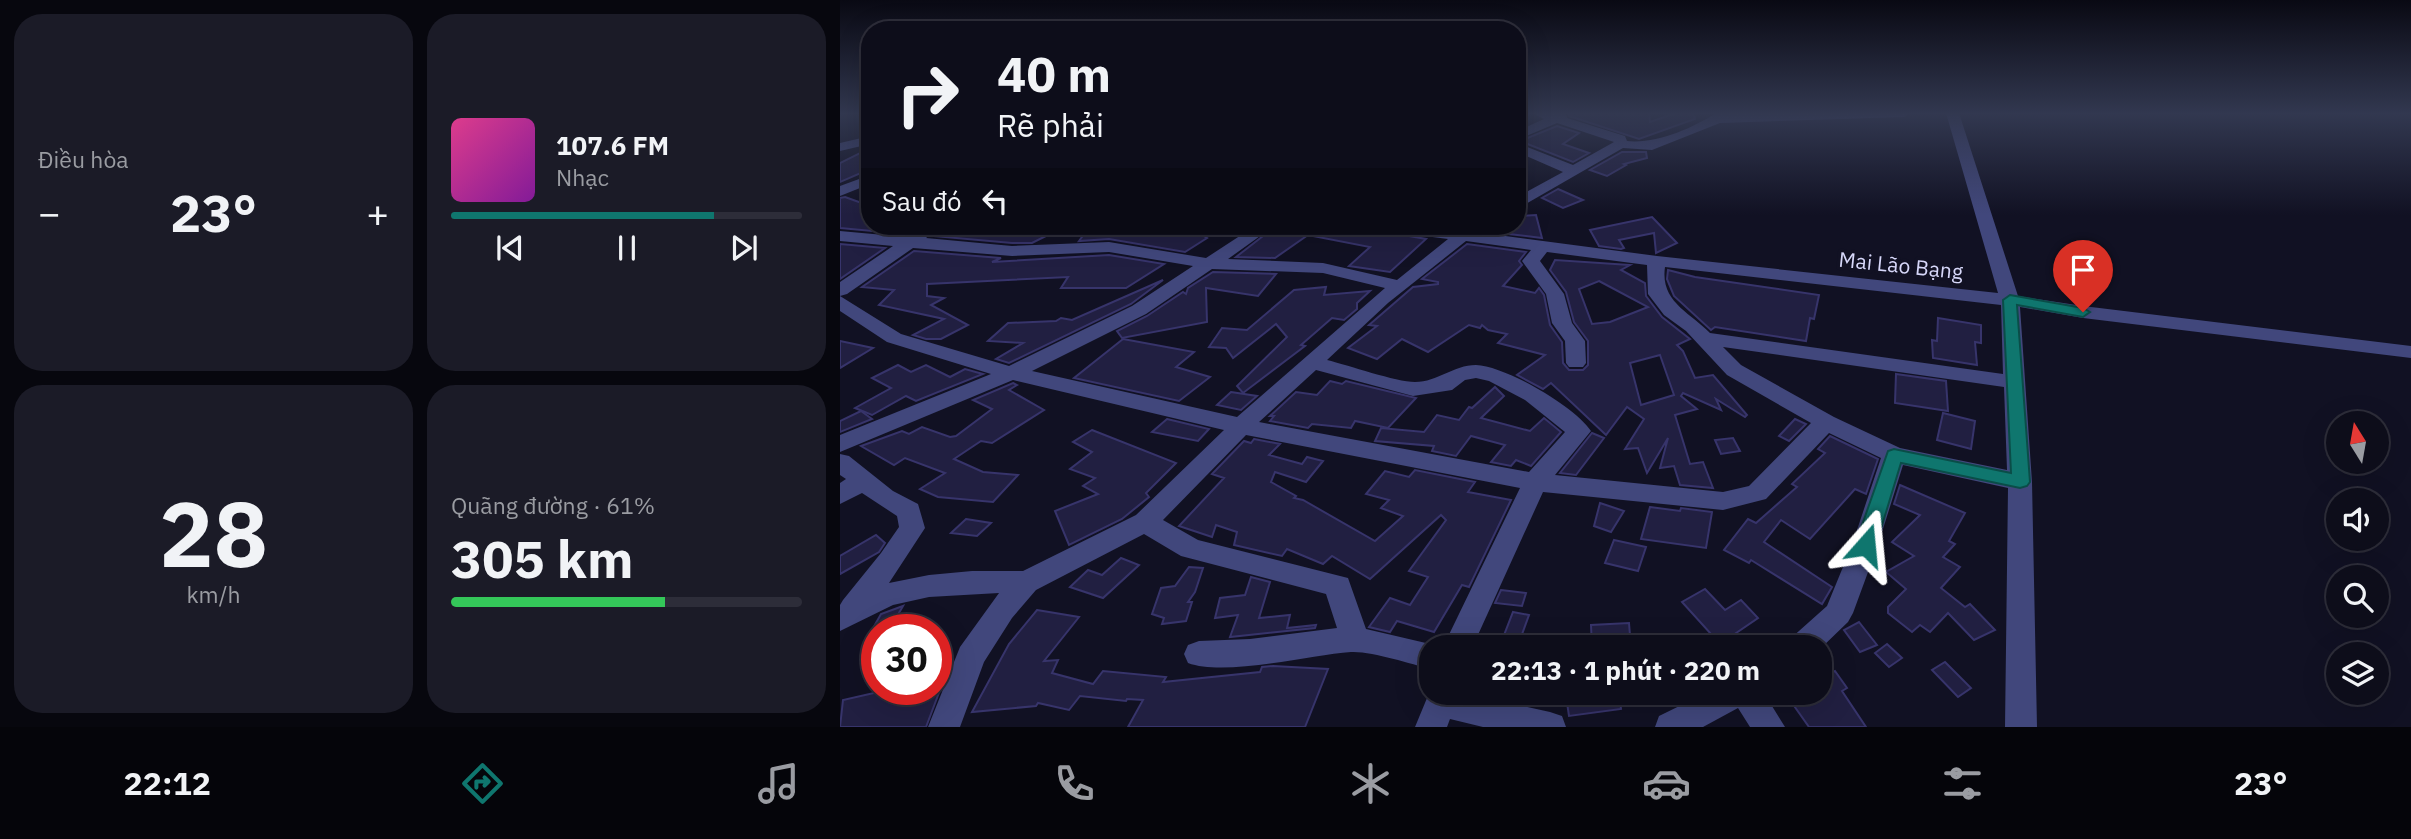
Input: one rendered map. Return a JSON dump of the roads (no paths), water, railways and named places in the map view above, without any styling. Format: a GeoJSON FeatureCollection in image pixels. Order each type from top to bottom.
{"type":"FeatureCollection","features":[{"type":"Feature","properties":{"kind":"street"},"geometry":{"type":"LineString","coordinates":[[1526,198],[1616,147]]}},
{"type":"Feature","properties":{"kind":"street"},"geometry":{"type":"LineString","coordinates":[[1963,147],[2010,300],[2020,482],[2021,727]]}},
{"type":"Feature","properties":{"kind":"street"},"geometry":{"type":"LineString","coordinates":[[1526,151],[1574,170]]}},
{"type":"Feature","properties":{"kind":"street"},"geometry":{"type":"LineString","coordinates":[[840,191],[861,183]]}},
{"type":"Feature","properties":{"kind":"street"},"geometry":{"type":"LineString","coordinates":[[919,235],[906,243],[841,301],[894,338],[1011,373],[1241,426],[1535,482],[1723,501],[1758,493],[1826,422]]}},
{"type":"Feature","properties":{"kind":"street"},"geometry":{"type":"LineString","coordinates":[[840,444],[1011,373],[1139,310],[1253,235]]}},
{"type":"Feature","properties":{"kind":"street"},"geometry":{"type":"LineString","coordinates":[[944,727],[971,656],[1002,610],[1026,582],[1145,522],[1241,426],[1381,299],[1465,235]]}},
{"type":"Feature","properties":{"kind":"street","name":"Mai Lão Bạng"},"geometry":{"type":"LineString","coordinates":[[1495,235],[1544,245],[1657,261],[2010,300],[2083,312],[2411,352]]}},
{"type":"Feature","properties":{"kind":"street"},"geometry":{"type":"LineString","coordinates":[[840,236],[1012,251],[1109,247],[1211,264],[1322,268],[1401,286]]}},
{"type":"Feature","properties":{"kind":"street"},"geometry":{"type":"LineString","coordinates":[[1544,245],[1531,261],[1555,294],[1562,323],[1575,341],[1576,363]]}},
{"type":"Feature","properties":{"kind":"street"},"geometry":{"type":"LineString","coordinates":[[1657,261],[1657,294],[1671,312],[1704,339],[1724,362],[1745,377],[1826,422],[1894,455],[2020,482]]}},
{"type":"Feature","properties":{"kind":"street"},"geometry":{"type":"LineString","coordinates":[[1704,339],[2015,382]]}},
{"type":"Feature","properties":{"kind":"street"},"geometry":{"type":"LineString","coordinates":[[1311,362],[1413,388],[1444,385],[1452,377],[1469,371],[1498,375],[1532,394],[1579,431],[1535,482],[1463,635]]}},
{"type":"Feature","properties":{"kind":"street"},"geometry":{"type":"LineString","coordinates":[[1815,635],[1838,613],[1866,545],[1894,455]]}},
{"type":"Feature","properties":{"kind":"street"},"geometry":{"type":"LineString","coordinates":[[840,462],[884,497],[909,511],[912,528],[891,561],[843,617]]}},
{"type":"Feature","properties":{"kind":"street"},"geometry":{"type":"LineString","coordinates":[[840,495],[863,480]]}},
{"type":"Feature","properties":{"kind":"street"},"geometry":{"type":"LineString","coordinates":[[1145,522],[1191,550],[1338,586],[1355,639]]}},
{"type":"Feature","properties":{"kind":"street"},"geometry":{"type":"LineString","coordinates":[[843,617],[887,594],[972,582],[1026,582]]}},
{"type":"Feature","properties":{"kind":"street"},"geometry":{"type":"LineString","coordinates":[[1199,654],[1250,652],[1355,639],[1419,653]]}},
{"type":"Feature","properties":{"kind":"street"},"geometry":{"type":"LineString","coordinates":[[1671,727],[1714,705]]}},
{"type":"Feature","properties":{"kind":"street"},"geometry":{"type":"LineString","coordinates":[[1754,705],[1769,727]]}},
{"type":"Feature","properties":{"kind":"street"},"geometry":{"type":"LineString","coordinates":[[1439,708],[1550,727]]}}]}
